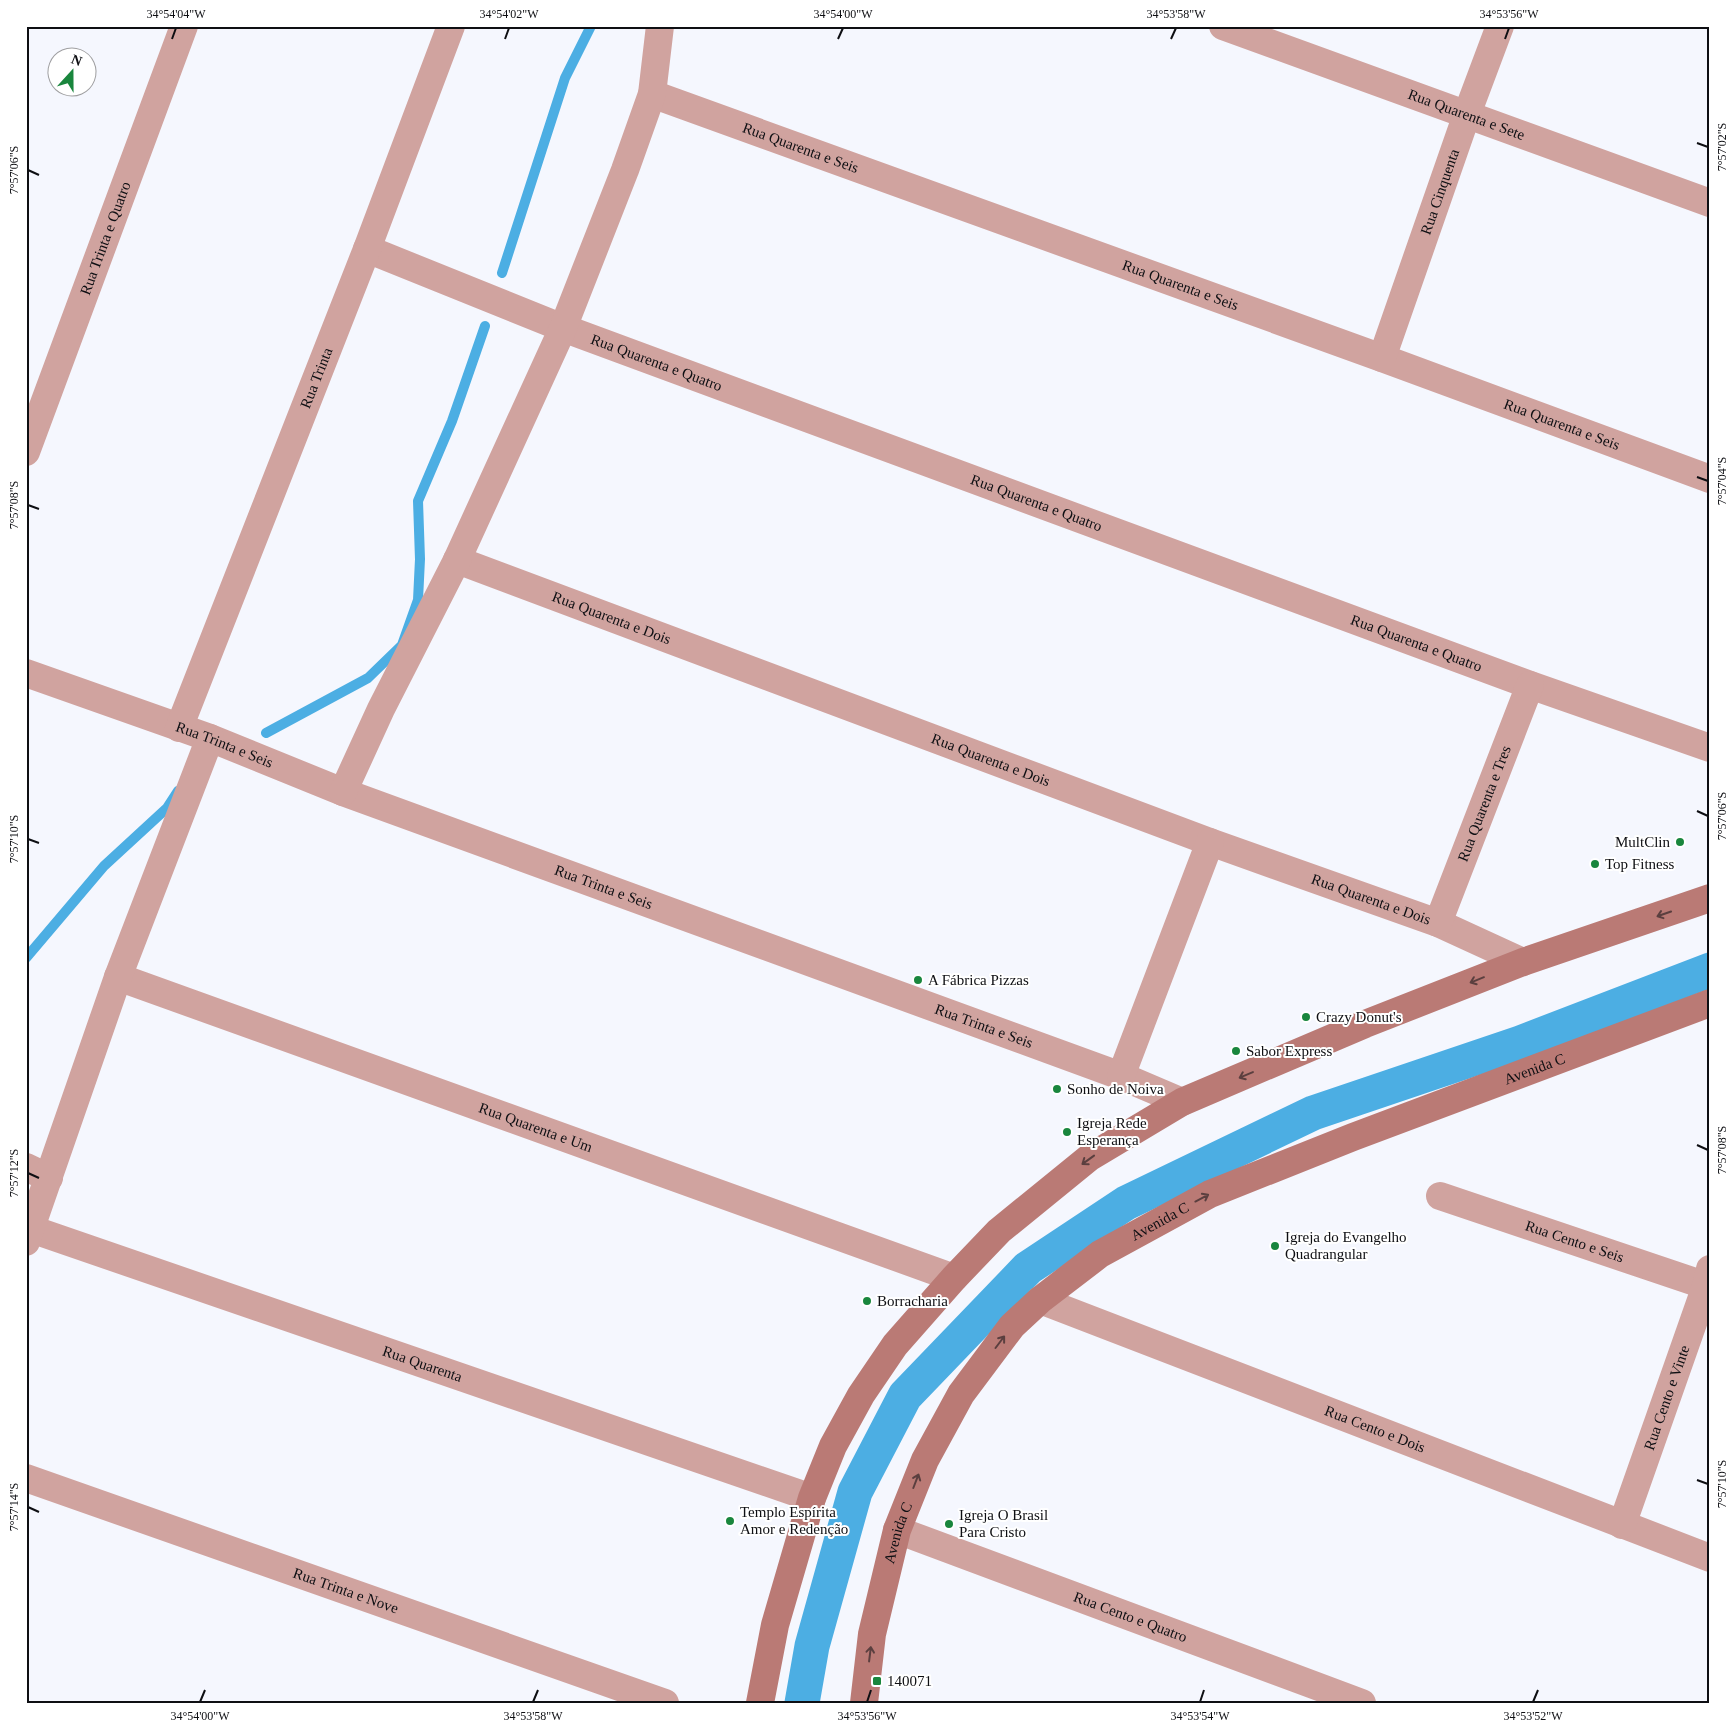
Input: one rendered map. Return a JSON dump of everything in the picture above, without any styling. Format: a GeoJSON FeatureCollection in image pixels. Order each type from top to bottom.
{"type":"FeatureCollection","features":[{"type":"Feature","properties":{"kind":"main road"},"geometry":{"type":"LineString","coordinates":[[760,1703],[775,1625],[812,1498],[833,1446],[861,1395],[896,1345],[954,1278],[999,1231],[1090,1157],[1182,1102],[1365,1024],[1523,962],[1710,898]]}},
{"type":"Feature","properties":{"kind":"main road","name":"Avenida C"},"geometry":{"type":"LineString","coordinates":[[864,1703],[872,1634],[898,1530],[925,1460],[961,1394],[1012,1326],[1040,1300],[1100,1254],[1210,1194],[1362,1133],[1710,1003]]}},
{"type":"Feature","properties":{"kind":"street","name":"Rua Trinta e Quatro"},"geometry":{"type":"LineString","coordinates":[[26,452],[184,26]]}},
{"type":"Feature","properties":{"kind":"street","name":"Rua Trinta"},"geometry":{"type":"LineString","coordinates":[[179,728],[367,249],[451,26]]}},
{"type":"Feature","properties":{"kind":"street"},"geometry":{"type":"LineString","coordinates":[[343,792],[381,709],[457,560],[562,328],[625,170],[652,94],[660,26]]}},
{"type":"Feature","properties":{"kind":"street","name":"Rua Quarenta e Sete"},"geometry":{"type":"LineString","coordinates":[[1223,26],[1710,203]]}},
{"type":"Feature","properties":{"kind":"street","name":"Rua Cinquenta"},"geometry":{"type":"LineString","coordinates":[[1382,358],[1467,114],[1500,26]]}},
{"type":"Feature","properties":{"kind":"street","name":"Rua Quarenta e Seis"},"geometry":{"type":"LineString","coordinates":[[652,94],[1382,358],[1710,479]]}},
{"type":"Feature","properties":{"kind":"street","name":"Rua Quarenta e Quatro"},"geometry":{"type":"LineString","coordinates":[[367,249],[562,328],[1530,685],[1710,748]]}},
{"type":"Feature","properties":{"kind":"street","name":"Rua Quarenta e Dois"},"geometry":{"type":"LineString","coordinates":[[457,560],[1210,842],[1438,923],[1523,962]]}},
{"type":"Feature","properties":{"kind":"street","name":"Rua Trinta e Seis"},"geometry":{"type":"LineString","coordinates":[[26,672],[210,738],[343,792],[1121,1076],[1182,1102]]}},
{"type":"Feature","properties":{"kind":"street","name":"Rua Quarenta e Tres"},"geometry":{"type":"LineString","coordinates":[[1438,923],[1530,685]]}},
{"type":"Feature","properties":{"kind":"street"},"geometry":{"type":"LineString","coordinates":[[29,1235],[38,1173],[118,977],[210,738]]}},
{"type":"Feature","properties":{"kind":"street"},"geometry":{"type":"LineString","coordinates":[[1121,1076],[1210,842]]}},
{"type":"Feature","properties":{"kind":"street","name":"Rua Quarenta e Um"},"geometry":{"type":"LineString","coordinates":[[118,977],[954,1278]]}},
{"type":"Feature","properties":{"kind":"street","name":"Rua Cento e Seis"},"geometry":{"type":"LineString","coordinates":[[1440,1196],[1708,1281]]}},
{"type":"Feature","properties":{"kind":"street","name":"Rua Quarenta"},"geometry":{"type":"LineString","coordinates":[[29,1235],[812,1498]]}},
{"type":"Feature","properties":{"kind":"street","name":"Rua Cento e Vinte"},"geometry":{"type":"LineString","coordinates":[[1622,1526],[1708,1281]]}},
{"type":"Feature","properties":{"kind":"street","name":"Rua Cento e Dois"},"geometry":{"type":"LineString","coordinates":[[1040,1300],[1622,1526],[1710,1558]]}},
{"type":"Feature","properties":{"kind":"street","name":"Rua Trinta e Nove"},"geometry":{"type":"LineString","coordinates":[[26,1478],[665,1703]]}},
{"type":"Feature","properties":{"kind":"street","name":"Rua Cento e Quatro"},"geometry":{"type":"LineString","coordinates":[[898,1530],[1362,1703]]}},
{"type":"Feature","properties":{"kind":"waterway"},"geometry":{"type":"LineString","coordinates":[[502,273],[565,78],[591,26]]}},
{"type":"Feature","properties":{"kind":"waterway"},"geometry":{"type":"LineString","coordinates":[[266,733],[368,678],[402,645],[418,600],[420,559],[418,501],[452,421],[485,326]]}},
{"type":"Feature","properties":{"kind":"waterway"},"geometry":{"type":"LineString","coordinates":[[26,958],[104,866],[167,808],[178,791]]}},
{"type":"Feature","properties":{"kind":"waterway"},"geometry":{"type":"LineString","coordinates":[[802,1703],[812,1646],[855,1492],[905,1396],[1028,1268],[1126,1203],[1313,1113],[1520,1043],[1710,970]]}},
{"type":"Feature","properties":{"kind":"place","name":"MultClin"},"geometry":{"type":"Point","coordinates":[1680,842]}},
{"type":"Feature","properties":{"kind":"place","name":"Top Fitness"},"geometry":{"type":"Point","coordinates":[1595,864]}},
{"type":"Feature","properties":{"kind":"place","name":"A Fábrica Pizzas"},"geometry":{"type":"Point","coordinates":[918,980]}},
{"type":"Feature","properties":{"kind":"place","name":"Crazy Donut's"},"geometry":{"type":"Point","coordinates":[1306,1017]}},
{"type":"Feature","properties":{"kind":"place","name":"Sabor Express"},"geometry":{"type":"Point","coordinates":[1236,1051]}},
{"type":"Feature","properties":{"kind":"place","name":"Sonho de Noiva"},"geometry":{"type":"Point","coordinates":[1057,1089]}},
{"type":"Feature","properties":{"kind":"place","name":"Igreja Rede Esperança"},"geometry":{"type":"Point","coordinates":[1067,1132]}},
{"type":"Feature","properties":{"kind":"place","name":"Igreja do Evangelho Quadrangular"},"geometry":{"type":"Point","coordinates":[1275,1246]}},
{"type":"Feature","properties":{"kind":"place","name":"Borracharia"},"geometry":{"type":"Point","coordinates":[867,1301]}},
{"type":"Feature","properties":{"kind":"place","name":"Templo Espírita Amor e Redenção"},"geometry":{"type":"Point","coordinates":[730,1521]}},
{"type":"Feature","properties":{"kind":"place","name":"Igreja O Brasil Para Cristo"},"geometry":{"type":"Point","coordinates":[949,1524]}},
{"type":"Feature","properties":{"kind":"place","name":"140071"},"geometry":{"type":"Point","coordinates":[877,1681]}}]}
